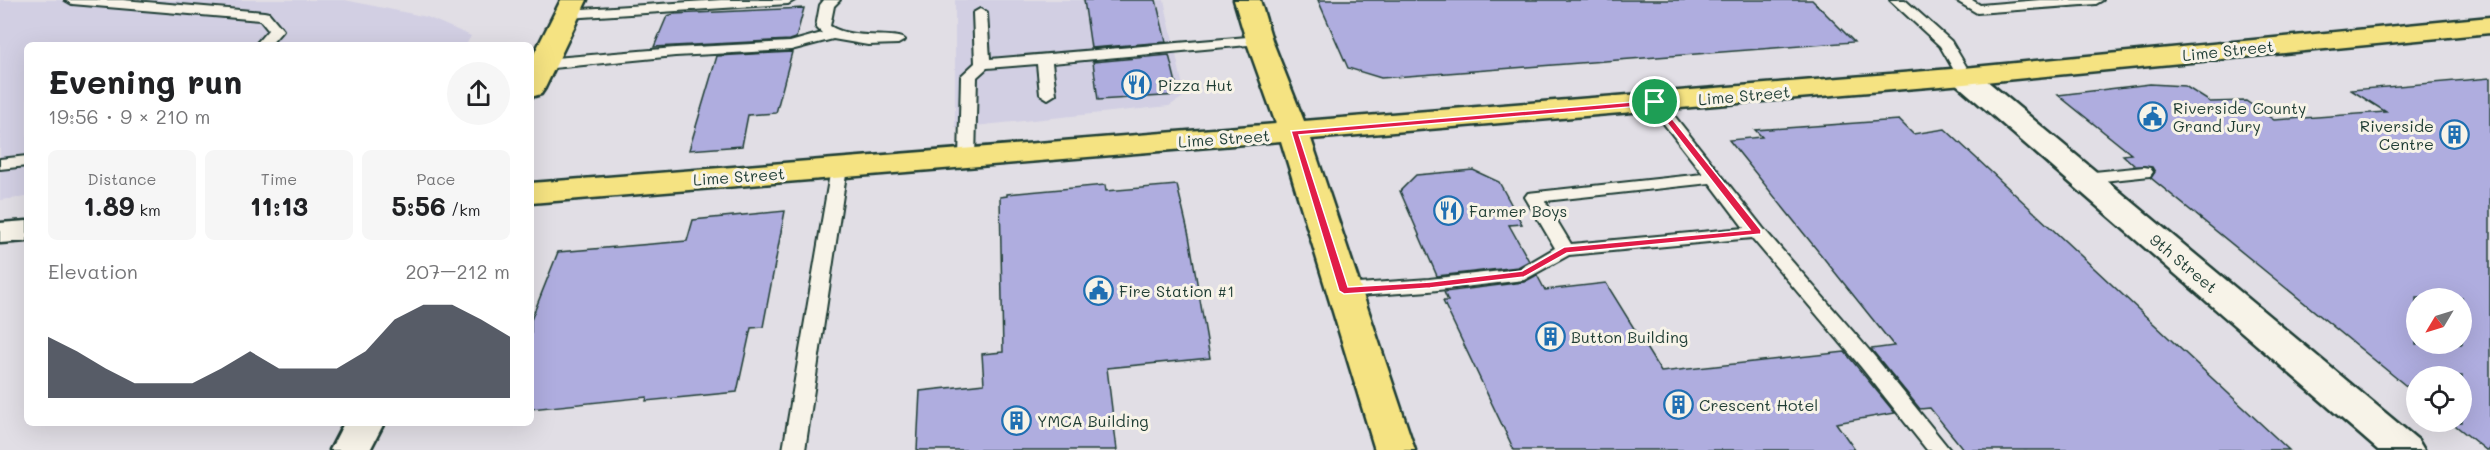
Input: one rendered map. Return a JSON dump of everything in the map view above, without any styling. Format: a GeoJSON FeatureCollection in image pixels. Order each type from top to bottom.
{"type":"FeatureCollection","features":[{"type":"Feature","properties":{"kind":"main road"},"geometry":{"type":"LineString","coordinates":[[1247,0],[1259,40],[1294,133],[1395,450]]}},
{"type":"Feature","properties":{"kind":"main road"},"geometry":{"type":"LineString","coordinates":[[537,76],[571,7]]}},
{"type":"Feature","properties":{"kind":"main road","name":"Lime Street"},"geometry":{"type":"LineString","coordinates":[[534,193],[1294,133],[1964,76],[2490,25]]}},
{"type":"Feature","properties":{"kind":"street","name":"9th Street"},"geometry":{"type":"LineString","coordinates":[[1964,76],[2404,450]]}},
{"type":"Feature","properties":{"kind":"street"},"geometry":{"type":"LineString","coordinates":[[0,233],[24,231]]}},
{"type":"Feature","properties":{"kind":"street"},"geometry":{"type":"LineString","coordinates":[[350,450],[362,426]]}},
{"type":"Feature","properties":{"kind":"lane"},"geometry":{"type":"LineString","coordinates":[[72,0],[264,16],[276,30],[265,42]]}},
{"type":"Feature","properties":{"kind":"lane"},"geometry":{"type":"LineString","coordinates":[[571,7],[788,0]]}},
{"type":"Feature","properties":{"kind":"lane"},"geometry":{"type":"LineString","coordinates":[[832,0],[827,5],[823,27],[833,34],[849,39],[898,40]]}},
{"type":"Feature","properties":{"kind":"lane"},"geometry":{"type":"LineString","coordinates":[[1897,0],[1946,44],[1964,76]]}},
{"type":"Feature","properties":{"kind":"lane"},"geometry":{"type":"LineString","coordinates":[[1962,0],[1977,9],[1994,9],[2096,0]]}},
{"type":"Feature","properties":{"kind":"lane"},"geometry":{"type":"LineString","coordinates":[[981,13],[983,64]]}},
{"type":"Feature","properties":{"kind":"lane"},"geometry":{"type":"LineString","coordinates":[[537,76],[675,52],[791,46],[833,34]]}},
{"type":"Feature","properties":{"kind":"lane"},"geometry":{"type":"LineString","coordinates":[[967,159],[969,76],[983,64],[1259,40]]}},
{"type":"Feature","properties":{"kind":"lane"},"geometry":{"type":"LineString","coordinates":[[1044,60],[1048,94]]}},
{"type":"Feature","properties":{"kind":"lane"},"geometry":{"type":"LineString","coordinates":[[1655,102],[1682,134],[1712,178],[1868,362],[1939,450]]}},
{"type":"Feature","properties":{"kind":"lane"},"geometry":{"type":"LineString","coordinates":[[0,164],[24,161]]}},
{"type":"Feature","properties":{"kind":"lane"},"geometry":{"type":"LineString","coordinates":[[794,450],[839,168]]}},
{"type":"Feature","properties":{"kind":"lane"},"geometry":{"type":"LineString","coordinates":[[2084,178],[2144,172]]}},
{"type":"Feature","properties":{"kind":"lane"},"geometry":{"type":"LineString","coordinates":[[1564,250],[1534,197],[1712,178]]}},
{"type":"Feature","properties":{"kind":"lane"},"geometry":{"type":"LineString","coordinates":[[1344,291],[1430,285],[1524,274],[1564,250],[1757,232]]}},
{"type":"Feature","properties":{"kind":"shaded area"},"geometry":{"type":"Polygon","coordinates":[[[0,0],[345,0],[427,17],[471,36],[468,42],[24,42],[24,197],[0,200],[0,0]]]}},
{"type":"Feature","properties":{"kind":"shaded area"},"geometry":{"type":"Polygon","coordinates":[[[955,0],[1164,0],[1185,96],[1169,106],[955,128],[955,0]]]}},
{"type":"Feature","properties":{"kind":"building"},"geometry":{"type":"Polygon","coordinates":[[[1084,0],[1156,0],[1166,42],[1091,48],[1084,0]]]}},
{"type":"Feature","properties":{"kind":"building"},"geometry":{"type":"Polygon","coordinates":[[[1318,0],[1812,0],[1854,42],[1381,78],[1348,68],[1318,0]]]}},
{"type":"Feature","properties":{"kind":"building"},"geometry":{"type":"Polygon","coordinates":[[[804,8],[796,38],[790,40],[654,47],[667,16],[674,14],[804,8]]]}},
{"type":"Feature","properties":{"kind":"building"},"geometry":{"type":"Polygon","coordinates":[[[792,52],[776,113],[748,115],[742,146],[689,150],[717,56],[792,52]]]}},
{"type":"Feature","properties":{"kind":"building"},"geometry":{"type":"Polygon","coordinates":[[[1169,55],[1179,95],[1098,100],[1093,62],[1169,55]]]}},
{"type":"Feature","properties":{"kind":"building"},"geometry":{"type":"Polygon","coordinates":[[[2490,78],[2490,450],[2486,450],[2464,432],[2472,432],[2472,366],[2406,366],[2406,386],[2151,178],[2155,172],[2152,167],[2135,166],[2123,155],[2131,154],[2058,95],[2150,84],[2185,86],[2210,102],[2246,101],[2274,120],[2386,112],[2351,90],[2490,78]]]}},
{"type":"Feature","properties":{"kind":"building"},"geometry":{"type":"Polygon","coordinates":[[[1899,120],[1913,134],[1945,129],[2289,450],[1964,450],[1930,408],[1920,409],[1871,349],[1894,346],[1729,140],[1762,137],[1755,130],[1899,120]]]}},
{"type":"Feature","properties":{"kind":"building"},"geometry":{"type":"Polygon","coordinates":[[[1473,170],[1499,182],[1522,224],[1509,225],[1529,261],[1518,267],[1437,276],[1400,191],[1416,175],[1473,170]]]}},
{"type":"Feature","properties":{"kind":"building","name":"Fire Station #1"},"geometry":{"type":"Polygon","coordinates":[[[1105,185],[1106,191],[1177,185],[1189,236],[1210,358],[1107,368],[1117,450],[917,450],[920,391],[984,384],[982,354],[1003,352],[1000,197],[1007,196],[1007,194],[1105,185]]]}},
{"type":"Feature","properties":{"kind":"building"},"geometry":{"type":"Polygon","coordinates":[[[785,211],[763,327],[751,328],[737,392],[646,401],[647,397],[534,409],[534,312],[558,252],[687,241],[693,220],[785,211]]]}},
{"type":"Feature","properties":{"kind":"building"},"geometry":{"type":"Polygon","coordinates":[[[1537,275],[1545,290],[1606,283],[1661,372],[1845,352],[1895,413],[1836,423],[1855,450],[1514,450],[1443,301],[1448,301],[1444,292],[1524,282],[1537,275]]]}},
{"type":"Feature","properties":{"kind":"place","name":"Pizza Hut"},"geometry":{"type":"Point","coordinates":[1137,84]}},
{"type":"Feature","properties":{"kind":"place","name":"Riverside County Grand Jury"},"geometry":{"type":"Point","coordinates":[2152,116]}},
{"type":"Feature","properties":{"kind":"place","name":"Riverside Centre"},"geometry":{"type":"Point","coordinates":[2455,134]}},
{"type":"Feature","properties":{"kind":"place","name":"Farmer Boys"},"geometry":{"type":"Point","coordinates":[1448,210]}},
{"type":"Feature","properties":{"kind":"place","name":"Fire Station #1"},"geometry":{"type":"Point","coordinates":[1098,290]}},
{"type":"Feature","properties":{"kind":"place","name":"Button Building"},"geometry":{"type":"Point","coordinates":[1550,336]}},
{"type":"Feature","properties":{"kind":"place","name":"Crescent Hotel"},"geometry":{"type":"Point","coordinates":[1678,404]}},
{"type":"Feature","properties":{"kind":"place","name":"YMCA Building"},"geometry":{"type":"Point","coordinates":[1016,420]}},
{"type":"Feature","properties":{"kind":"route"},"geometry":{"type":"LineString","coordinates":[[1655,102],[1682,134],[1712,178],[1757,232],[1564,250],[1524,274],[1430,285],[1344,291],[1294,133],[1655,102]]}}]}
